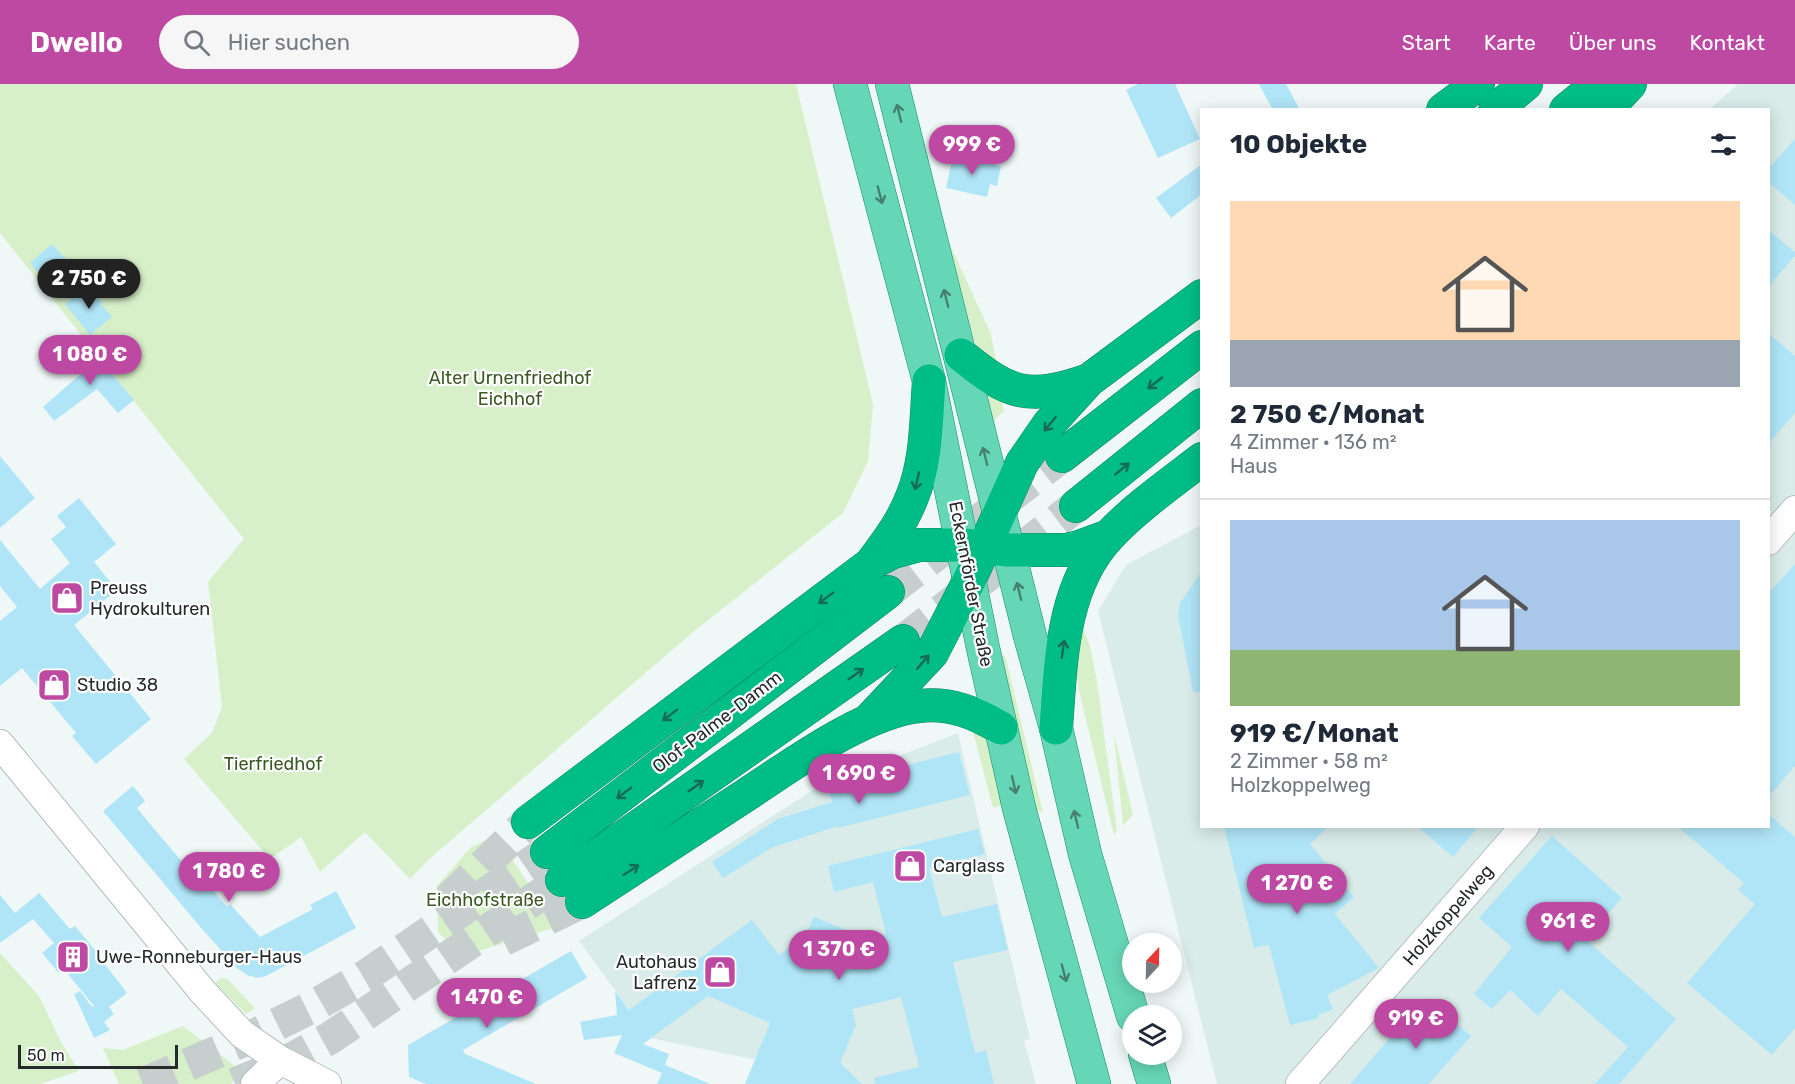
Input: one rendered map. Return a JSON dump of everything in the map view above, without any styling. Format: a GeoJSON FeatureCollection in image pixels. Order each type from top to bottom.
{"type":"FeatureCollection","features":[{"type":"Feature","properties":{"kind":"highway"},"geometry":{"type":"LineString","coordinates":[[1446,108],[1478,84]]}},
{"type":"Feature","properties":{"kind":"highway"},"geometry":{"type":"LineString","coordinates":[[1497,108],[1526,84]]}},
{"type":"Feature","properties":{"kind":"highway"},"geometry":{"type":"LineString","coordinates":[[1568,108],[1598,84]]}},
{"type":"Feature","properties":{"kind":"highway"},"geometry":{"type":"LineString","coordinates":[[1608,108],[1630,84]]}},
{"type":"Feature","properties":{"kind":"highway"},"geometry":{"type":"LineString","coordinates":[[869,720],[932,653],[969,581],[1027,454],[1049,424],[1089,380],[1200,297]]}},
{"type":"Feature","properties":{"kind":"highway"},"geometry":{"type":"LineString","coordinates":[[1062,456],[1200,349]]}},
{"type":"Feature","properties":{"kind":"highway"},"geometry":{"type":"LineString","coordinates":[[961,355],[1002,384],[1031,392],[1059,390],[1089,380]]}},
{"type":"Feature","properties":{"kind":"highway"},"geometry":{"type":"LineString","coordinates":[[872,562],[902,519],[916,488],[925,439],[928,381]]}},
{"type":"Feature","properties":{"kind":"highway"},"geometry":{"type":"LineString","coordinates":[[1076,506],[1200,407]]}},
{"type":"Feature","properties":{"kind":"highway"},"geometry":{"type":"LineString","coordinates":[[1056,728],[1068,615],[1091,560],[1109,536],[1200,461]]}},
{"type":"Feature","properties":{"kind":"highway"},"geometry":{"type":"LineString","coordinates":[[528,822],[872,562],[906,547],[1066,549],[1079,547],[1109,536]]}},
{"type":"Feature","properties":{"kind":"highway","name":"Olof-Palme-Damm"},"geometry":{"type":"LineString","coordinates":[[564,878],[888,592]]}},
{"type":"Feature","properties":{"kind":"highway","name":"Olof-Palme-Damm"},"geometry":{"type":"LineString","coordinates":[[564,878],[903,641]]}},
{"type":"Feature","properties":{"kind":"highway"},"geometry":{"type":"LineString","coordinates":[[564,878],[795,763],[869,720],[916,706],[935,704],[959,708],[978,715],[1001,728]]}},
{"type":"Feature","properties":{"kind":"main road","name":"Eckernförder Straße"},"geometry":{"type":"LineString","coordinates":[[850,84],[928,381],[985,547],[1056,728],[1085,854],[1130,1005]]}},
{"type":"Feature","properties":{"kind":"main road"},"geometry":{"type":"LineString","coordinates":[[892,84],[999,513]]}},
{"type":"Feature","properties":{"kind":"main road","name":"Eckernförder Straße"},"geometry":{"type":"LineString","coordinates":[[969,581],[1031,856],[1094,1084]]}},
{"type":"Feature","properties":{"kind":"main road"},"geometry":{"type":"LineString","coordinates":[[1148,1065],[1154,1084]]}},
{"type":"Feature","properties":{"kind":"street"},"geometry":{"type":"LineString","coordinates":[[1770,539],[1795,510]]}},
{"type":"Feature","properties":{"kind":"street"},"geometry":{"type":"LineString","coordinates":[[0,744],[203,992],[242,1034],[280,1060],[327,1084]]}},
{"type":"Feature","properties":{"kind":"street","name":"Holzkoppelweg"},"geometry":{"type":"LineString","coordinates":[[1300,1084],[1523,828]]}},
{"type":"Feature","properties":{"kind":"street"},"geometry":{"type":"LineString","coordinates":[[255,1084],[280,1060]]}},
{"type":"Feature","properties":{"kind":"shaded area"},"geometry":{"type":"Polygon","coordinates":[[[1738,84],[1795,84],[1795,1084],[1217,1084],[1182,945],[1182,933],[1179,933],[1098,611],[1126,565],[1200,526],[1200,828],[1770,828],[1770,108],[1711,108],[1738,84]]]}},
{"type":"Feature","properties":{"kind":"shaded area"},"geometry":{"type":"Polygon","coordinates":[[[958,733],[1030,1039],[1024,1041],[1036,1084],[862,1084],[859,1081],[650,1038],[579,941],[816,788],[958,733]]]}},
{"type":"Feature","properties":{"kind":"green space","name":"Alter Urnenfriedhof Eichhof"},"geometry":{"type":"Polygon","coordinates":[[[0,84],[796,84],[873,404],[868,461],[843,513],[693,632],[428,860],[410,879],[365,832],[320,872],[301,837],[270,859],[184,759],[212,733],[222,707],[208,582],[244,539],[0,233],[0,84]]]}},
{"type":"Feature","properties":{"kind":"green space"},"geometry":{"type":"Polygon","coordinates":[[[950,245],[991,334],[997,366],[979,352],[974,340],[947,247],[950,245]]]}},
{"type":"Feature","properties":{"kind":"green space"},"geometry":{"type":"Polygon","coordinates":[[[982,381],[999,391],[1004,411],[989,425],[982,381]]]}},
{"type":"Feature","properties":{"kind":"green space"},"geometry":{"type":"Polygon","coordinates":[[[1081,623],[1090,646],[1097,682],[1117,831],[1114,835],[1076,672],[1081,623]]]}},
{"type":"Feature","properties":{"kind":"green space"},"geometry":{"type":"Polygon","coordinates":[[[1005,655],[1043,813],[1031,807],[997,659],[1005,655]]]}},
{"type":"Feature","properties":{"kind":"green space"},"geometry":{"type":"Polygon","coordinates":[[[971,724],[988,737],[1005,804],[993,808],[971,724]]]}},
{"type":"Feature","properties":{"kind":"green space"},"geometry":{"type":"Polygon","coordinates":[[[1114,733],[1133,815],[1123,826],[1123,825],[1114,733]]]}},
{"type":"Feature","properties":{"kind":"green space","name":"Eichhofstraße"},"geometry":{"type":"Polygon","coordinates":[[[496,835],[557,927],[462,956],[438,932],[437,886],[470,848],[496,835]]]}},
{"type":"Feature","properties":{"kind":"green space"},"geometry":{"type":"Polygon","coordinates":[[[0,953],[39,996],[61,1042],[79,1071],[40,1084],[0,1084],[0,953]]]}},
{"type":"Feature","properties":{"kind":"green space"},"geometry":{"type":"Polygon","coordinates":[[[221,978],[227,979],[255,1008],[246,1014],[215,983],[221,978]]]}},
{"type":"Feature","properties":{"kind":"green space"},"geometry":{"type":"Polygon","coordinates":[[[183,1026],[243,1072],[231,1084],[119,1084],[103,1048],[123,1050],[183,1026]]]}},
{"type":"Feature","properties":{"kind":"building"},"geometry":{"type":"Polygon","coordinates":[[[1138,84],[1175,84],[1200,139],[1158,158],[1126,90],[1138,84]]]}},
{"type":"Feature","properties":{"kind":"building"},"geometry":{"type":"Polygon","coordinates":[[[1259,84],[1286,84],[1299,108],[1272,108],[1259,84]]]}},
{"type":"Feature","properties":{"kind":"building"},"geometry":{"type":"Polygon","coordinates":[[[1795,139],[1795,205],[1770,184],[1770,167],[1795,139]]]}},
{"type":"Feature","properties":{"kind":"building"},"geometry":{"type":"Polygon","coordinates":[[[953,155],[1001,166],[997,186],[990,184],[987,197],[946,188],[953,155]]]}},
{"type":"Feature","properties":{"kind":"building"},"geometry":{"type":"Polygon","coordinates":[[[1200,165],[1200,196],[1171,218],[1156,198],[1200,165]]]}},
{"type":"Feature","properties":{"kind":"building"},"geometry":{"type":"Polygon","coordinates":[[[1770,232],[1795,252],[1795,256],[1770,285],[1770,232]]]}},
{"type":"Feature","properties":{"kind":"building"},"geometry":{"type":"Polygon","coordinates":[[[52,244],[68,261],[45,281],[30,263],[52,244]]]}},
{"type":"Feature","properties":{"kind":"building"},"geometry":{"type":"Polygon","coordinates":[[[89,285],[112,317],[90,335],[65,304],[89,285]]]}},
{"type":"Feature","properties":{"kind":"building"},"geometry":{"type":"Polygon","coordinates":[[[1770,335],[1795,356],[1795,413],[1770,442],[1770,335]]]}},
{"type":"Feature","properties":{"kind":"building"},"geometry":{"type":"Polygon","coordinates":[[[96,344],[110,361],[105,366],[134,400],[118,413],[97,389],[54,421],[43,407],[83,372],[75,362],[96,344]]]}},
{"type":"Feature","properties":{"kind":"building"},"geometry":{"type":"Polygon","coordinates":[[[0,456],[35,498],[0,528],[0,456]]]}},
{"type":"Feature","properties":{"kind":"building"},"geometry":{"type":"Polygon","coordinates":[[[79,498],[116,544],[94,562],[117,590],[74,625],[151,719],[96,764],[72,736],[76,733],[22,668],[0,686],[0,621],[17,607],[0,586],[0,540],[40,589],[70,563],[51,539],[66,527],[57,516],[79,498]]]}},
{"type":"Feature","properties":{"kind":"building"},"geometry":{"type":"Polygon","coordinates":[[[1795,564],[1795,766],[1770,795],[1770,592],[1795,564]]]}},
{"type":"Feature","properties":{"kind":"building"},"geometry":{"type":"Polygon","coordinates":[[[1200,574],[1200,692],[1193,692],[1178,616],[1180,603],[1200,574]]]}},
{"type":"Feature","properties":{"kind":"building"},"geometry":{"type":"Polygon","coordinates":[[[959,752],[970,795],[838,828],[838,826],[771,848],[723,878],[712,862],[778,819],[832,802],[827,785],[959,752]]]}},
{"type":"Feature","properties":{"kind":"building"},"geometry":{"type":"Polygon","coordinates":[[[133,786],[145,801],[137,808],[150,824],[203,886],[206,882],[227,907],[230,904],[260,937],[313,909],[310,905],[336,891],[356,928],[266,976],[258,978],[247,975],[237,968],[202,929],[103,811],[133,786]]]}},
{"type":"Feature","properties":{"kind":"building"},"geometry":{"type":"Polygon","coordinates":[[[1770,816],[1795,837],[1795,1028],[1772,1055],[1687,983],[1755,904],[1738,890],[1744,883],[1679,828],[1770,828],[1770,816]]]}},
{"type":"Feature","properties":{"kind":"building"},"geometry":{"type":"Polygon","coordinates":[[[1224,828],[1327,828],[1310,844],[1354,897],[1335,914],[1379,968],[1327,995],[1333,1009],[1318,1015],[1319,1018],[1290,1025],[1269,945],[1254,948],[1224,828]]]}},
{"type":"Feature","properties":{"kind":"building"},"geometry":{"type":"Polygon","coordinates":[[[1419,828],[1477,828],[1453,857],[1419,828]]]}},
{"type":"Feature","properties":{"kind":"building"},"geometry":{"type":"Polygon","coordinates":[[[978,829],[985,854],[929,868],[942,917],[997,904],[1008,950],[953,962],[975,1053],[986,1050],[994,1084],[875,1084],[874,1078],[919,1067],[901,997],[852,1009],[856,1025],[840,1063],[862,1084],[745,1084],[770,1023],[708,996],[643,1044],[669,1054],[665,1065],[710,1084],[657,1084],[662,1073],[614,1053],[622,1035],[584,1040],[580,1022],[617,1015],[615,991],[629,1010],[752,920],[779,955],[805,936],[814,917],[844,929],[836,946],[886,934],[873,882],[834,892],[828,866],[978,829]]]}},
{"type":"Feature","properties":{"kind":"building"},"geometry":{"type":"Polygon","coordinates":[[[1552,836],[1622,898],[1585,939],[1676,1019],[1619,1084],[1595,1084],[1628,1047],[1561,989],[1538,1016],[1510,990],[1492,1009],[1474,994],[1512,947],[1479,918],[1552,836]]]}},
{"type":"Feature","properties":{"kind":"building"},"geometry":{"type":"Polygon","coordinates":[[[39,893],[70,929],[75,926],[127,993],[109,1007],[114,1014],[104,1022],[110,1030],[94,1038],[74,994],[80,991],[92,1007],[94,1006],[63,968],[58,972],[42,953],[54,943],[33,919],[0,943],[0,895],[15,913],[39,893]]]}},
{"type":"Feature","properties":{"kind":"building"},"geometry":{"type":"Polygon","coordinates":[[[571,951],[587,978],[463,1050],[465,1054],[536,1084],[426,1084],[409,1077],[408,1045],[571,951]]]}},
{"type":"Feature","properties":{"kind":"building"},"geometry":{"type":"Polygon","coordinates":[[[1425,998],[1471,1036],[1429,1084],[1350,1084],[1425,998]]]}},
{"type":"Feature","properties":{"kind":"tunnel"},"geometry":{"type":"LineString","coordinates":[[888,592],[1062,456]]}},
{"type":"Feature","properties":{"kind":"tunnel"},"geometry":{"type":"LineString","coordinates":[[903,641],[1076,506]]}},
{"type":"Feature","properties":{"kind":"tunnel"},"geometry":{"type":"LineString","coordinates":[[448,900],[528,822]]}},
{"type":"Feature","properties":{"kind":"tunnel"},"geometry":{"type":"LineString","coordinates":[[143,1084],[249,1038],[312,1007],[364,977],[547,852]]}},
{"type":"Feature","properties":{"kind":"tunnel"},"geometry":{"type":"LineString","coordinates":[[235,1084],[279,1066],[330,1038],[562,880]]}},
{"type":"Feature","properties":{"kind":"tunnel"},"geometry":{"type":"LineString","coordinates":[[503,940],[582,902]]}},
{"type":"Feature","properties":{"kind":"place","name":"Preuss Hydrokulturen"},"geometry":{"type":"Point","coordinates":[67,598]}},
{"type":"Feature","properties":{"kind":"place","name":"Studio 38"},"geometry":{"type":"Point","coordinates":[54,685]}},
{"type":"Feature","properties":{"kind":"place","name":"Carglass"},"geometry":{"type":"Point","coordinates":[910,866]}},
{"type":"Feature","properties":{"kind":"place","name":"Uwe-Ronneburger-Haus"},"geometry":{"type":"Point","coordinates":[73,957]}},
{"type":"Feature","properties":{"kind":"place","name":"Autohaus Lafrenz"},"geometry":{"type":"Point","coordinates":[720,972]}},
{"type":"Feature","properties":{"kind":"park label","name":"Tierfriedhof"},"geometry":{"type":"Point","coordinates":[273,764]}}]}
